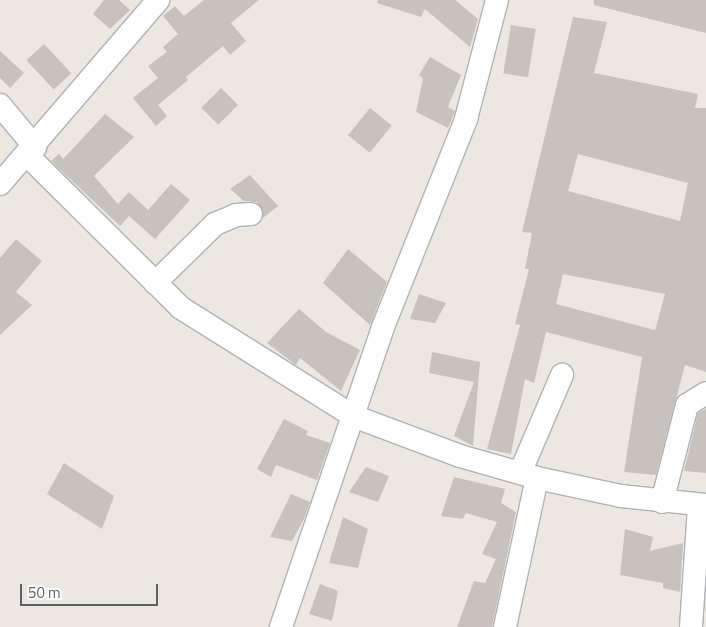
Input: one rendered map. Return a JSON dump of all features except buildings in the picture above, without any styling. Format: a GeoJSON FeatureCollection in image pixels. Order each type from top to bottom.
{"type":"FeatureCollection","features":[{"type":"Feature","properties":{"kind":"street"},"geometry":{"type":"LineString","coordinates":[[0,184],[31,151],[158,0]]}},
{"type":"Feature","properties":{"kind":"street"},"geometry":{"type":"LineString","coordinates":[[281,627],[383,327],[466,119],[497,0]]}},
{"type":"Feature","properties":{"kind":"street"},"geometry":{"type":"LineString","coordinates":[[0,105],[31,151],[155,283],[202,324],[353,416],[460,456],[529,476],[662,502],[703,505],[691,627]]}},
{"type":"Feature","properties":{"kind":"street"},"geometry":{"type":"LineString","coordinates":[[155,283],[215,224],[236,215],[251,214]]}},
{"type":"Feature","properties":{"kind":"street"},"geometry":{"type":"LineString","coordinates":[[505,627],[529,476],[562,375]]}},
{"type":"Feature","properties":{"kind":"street"},"geometry":{"type":"LineString","coordinates":[[662,502],[686,405],[706,393]]}}]}
